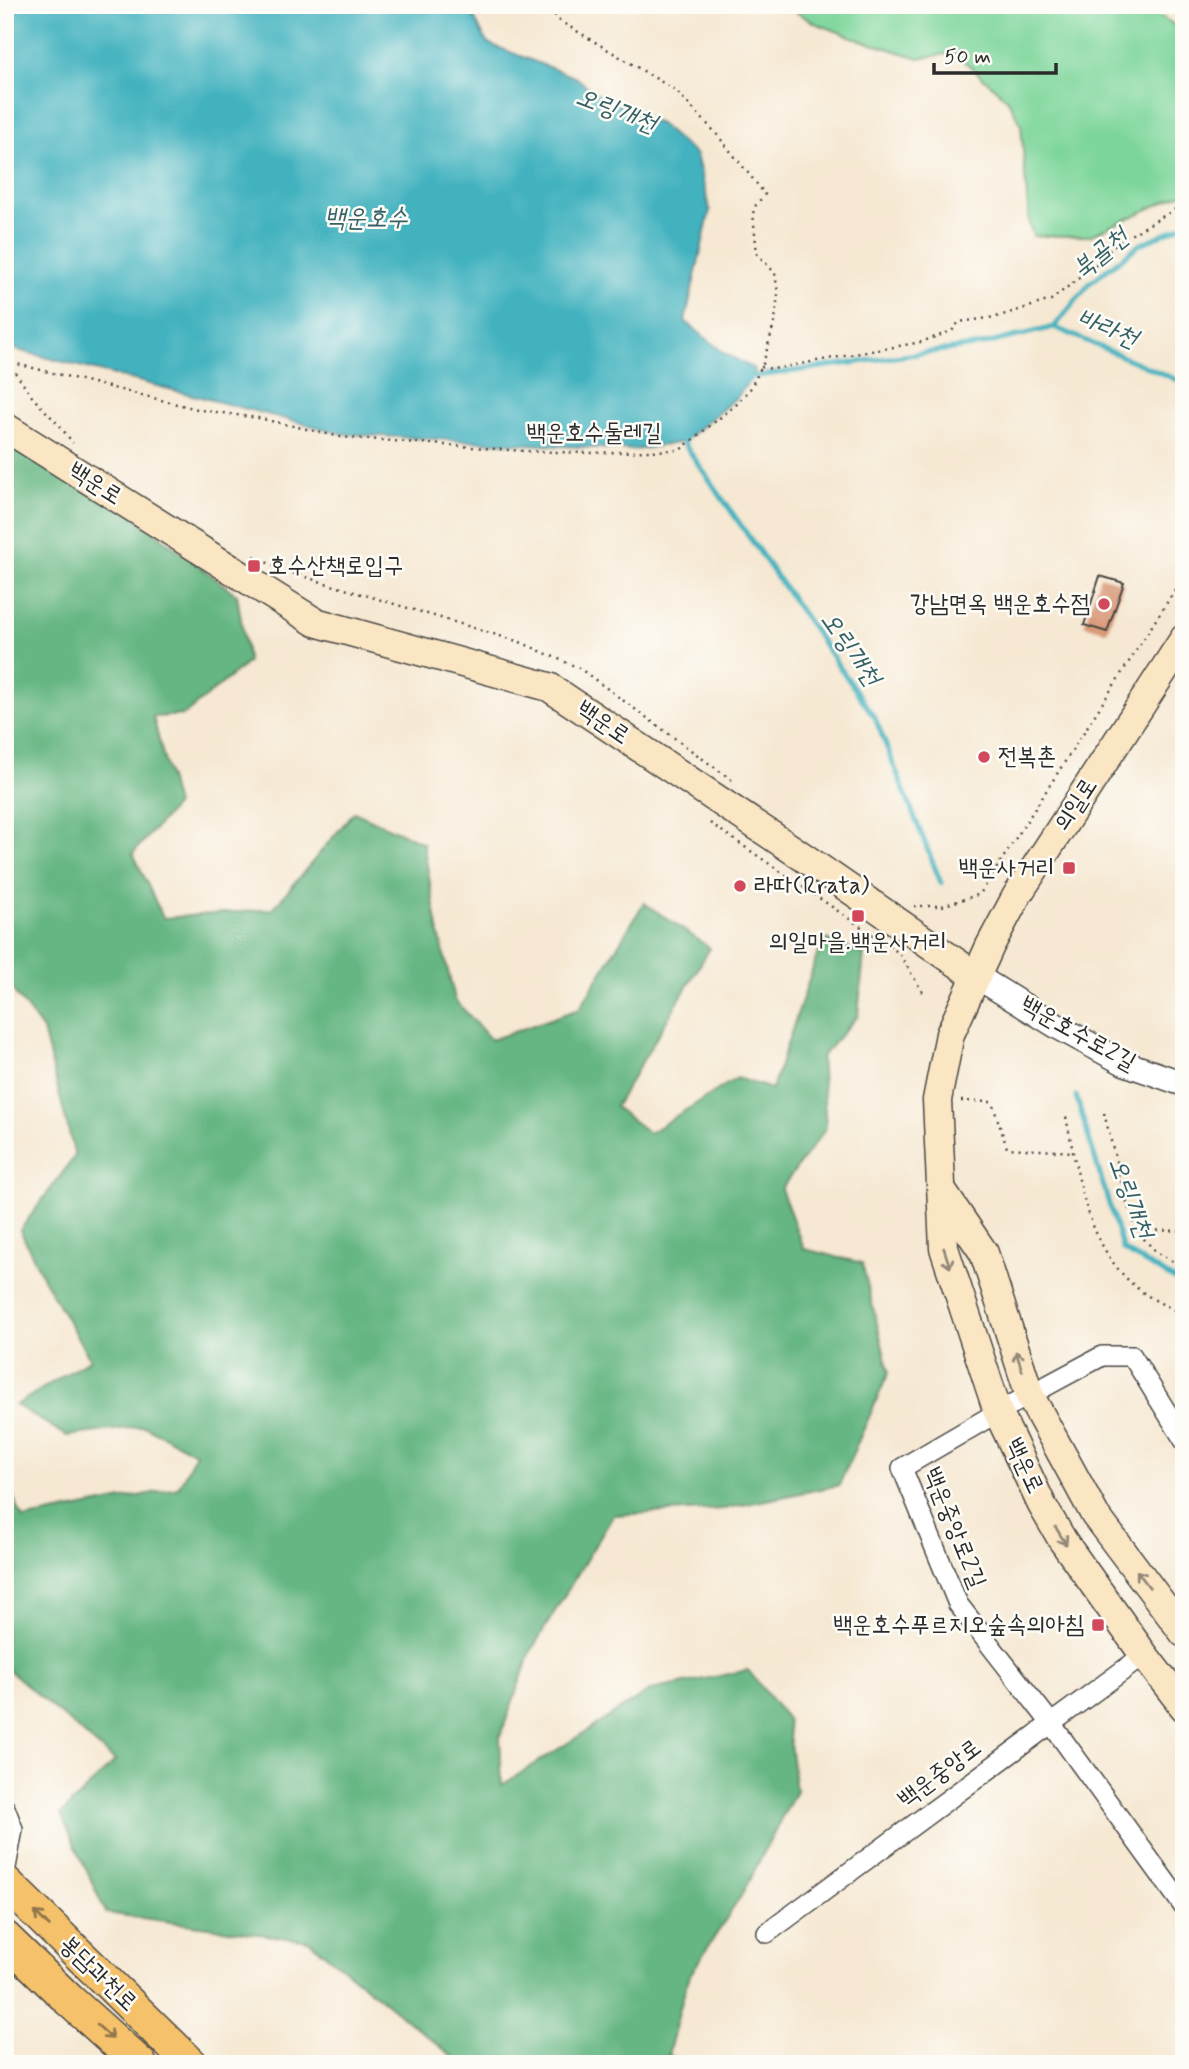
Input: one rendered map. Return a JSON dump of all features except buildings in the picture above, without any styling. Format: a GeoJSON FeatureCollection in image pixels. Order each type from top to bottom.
{"type":"FeatureCollection","features":[{"type":"Feature","properties":{"kind":"highway","name":"봉담과천로"},"geometry":{"type":"LineString","coordinates":[[5,1882],[191,2064]]}},
{"type":"Feature","properties":{"kind":"highway","name":"봉담과천로"},"geometry":{"type":"LineString","coordinates":[[5,1938],[141,2064]]}},
{"type":"Feature","properties":{"kind":"main road","name":"백운로"},"geometry":{"type":"LineString","coordinates":[[5,427],[315,622],[549,687],[976,976],[950,1034],[937,1100],[944,1248],[998,1412],[1042,1505],[1063,1541],[1184,1707]]}},
{"type":"Feature","properties":{"kind":"main road","name":"의일로"},"geometry":{"type":"LineString","coordinates":[[976,976],[1016,897],[1184,639]]}},
{"type":"Feature","properties":{"kind":"main road","name":"백운로"},"geometry":{"type":"LineString","coordinates":[[942,1191],[984,1253],[1030,1396],[1095,1515],[1184,1633]]}},
{"type":"Feature","properties":{"kind":"main road"},"geometry":{"type":"LineString","coordinates":[[1042,1505],[1040,1478],[1045,1471],[1055,1470],[1076,1480]]}},
{"type":"Feature","properties":{"kind":"street","name":"백운호수로2길"},"geometry":{"type":"LineString","coordinates":[[976,976],[1060,1028],[1124,1063],[1184,1084]]}},
{"type":"Feature","properties":{"kind":"street","name":"백운중앙로2길"},"geometry":{"type":"LineString","coordinates":[[1051,1722],[958,1604],[902,1468],[1102,1356],[1132,1356],[1184,1440]]}},
{"type":"Feature","properties":{"kind":"street","name":"백운중앙로"},"geometry":{"type":"LineString","coordinates":[[767,1933],[1144,1655]]}},
{"type":"Feature","properties":{"kind":"street"},"geometry":{"type":"LineString","coordinates":[[1051,1722],[1184,1907]]}},
{"type":"Feature","properties":{"kind":"street"},"geometry":{"type":"LineString","coordinates":[[5,1808],[13,1829],[5,1873]]}},
{"type":"Feature","properties":{"kind":"path","name":"백운호수둘레길"},"geometry":{"type":"LineString","coordinates":[[6,361],[201,410],[258,418],[341,437],[481,449],[588,453],[680,450],[737,404],[750,389],[761,367],[775,320],[778,294],[775,273],[757,254],[753,213],[765,194],[714,131],[675,90],[561,20],[546,5]]}},
{"type":"Feature","properties":{"kind":"path"},"geometry":{"type":"LineString","coordinates":[[1163,5],[1184,21]]}},
{"type":"Feature","properties":{"kind":"path"},"geometry":{"type":"LineString","coordinates":[[761,367],[773,369],[921,342],[953,331],[959,322],[996,317],[1051,300],[1097,264],[1115,244],[1184,204]]}},
{"type":"Feature","properties":{"kind":"path"},"geometry":{"type":"LineString","coordinates":[[6,361],[33,398],[73,443]]}},
{"type":"Feature","properties":{"kind":"path"},"geometry":{"type":"LineString","coordinates":[[980,894],[1184,576]]}},
{"type":"Feature","properties":{"kind":"path"},"geometry":{"type":"LineString","coordinates":[[704,818],[899,953],[925,996]]}},
{"type":"Feature","properties":{"kind":"path"},"geometry":{"type":"LineString","coordinates":[[937,1100],[992,1102],[1007,1148],[1073,1152]]}},
{"type":"Feature","properties":{"kind":"path"},"geometry":{"type":"LineString","coordinates":[[1104,1113],[1136,1230],[1156,1252],[1184,1268]]}},
{"type":"Feature","properties":{"kind":"path"},"geometry":{"type":"LineString","coordinates":[[1066,1117],[1087,1210],[1100,1245],[1111,1263],[1138,1289],[1184,1315]]}},
{"type":"Feature","properties":{"kind":"path"},"geometry":{"type":"LineString","coordinates":[[1136,1230],[1184,1231]]}},
{"type":"Feature","properties":{"kind":"green space"},"geometry":{"type":"Polygon","coordinates":[[[793,5],[1143,5],[1173,24],[1184,35],[1184,193],[1089,236],[1033,236],[1029,222],[1021,125],[1008,100],[955,53],[919,58],[815,23],[794,11],[793,5]]]}},
{"type":"Feature","properties":{"kind":"green space"},"geometry":{"type":"Polygon","coordinates":[[[5,439],[123,508],[237,595],[248,662],[184,715],[153,717],[176,805],[133,853],[163,918],[273,909],[354,812],[423,843],[439,934],[455,1000],[491,1040],[579,1009],[644,903],[710,948],[615,1107],[649,1133],[737,1078],[772,1089],[823,938],[864,954],[858,1016],[821,1057],[826,1128],[781,1189],[804,1249],[862,1263],[889,1372],[839,1485],[723,1509],[613,1515],[531,1651],[500,1737],[502,1785],[651,1690],[748,1670],[787,1719],[796,1791],[741,1896],[688,1978],[668,2055],[687,2064],[462,2064],[309,1941],[106,1913],[61,1814],[115,1761],[5,1667],[5,1479],[23,1519],[178,1488],[196,1453],[144,1426],[67,1436],[16,1405],[90,1359],[44,1280],[20,1230],[75,1156],[43,1030],[5,980],[5,439]]]}},
{"type":"Feature","properties":{"kind":"water","name":"백운호수"},"geometry":{"type":"Polygon","coordinates":[[[5,5],[468,5],[487,43],[577,78],[595,93],[661,125],[696,155],[710,210],[685,321],[724,353],[754,369],[755,373],[738,396],[683,442],[635,450],[344,434],[5,347],[5,5]]]}},
{"type":"Feature","properties":{"kind":"waterway","name":"북골천"},"geometry":{"type":"LineString","coordinates":[[1054,327],[1091,282],[1139,245],[1184,225]]}},
{"type":"Feature","properties":{"kind":"waterway","name":"바라천"},"geometry":{"type":"LineString","coordinates":[[1054,327],[1184,383]]}},
{"type":"Feature","properties":{"kind":"waterway"},"geometry":{"type":"LineString","coordinates":[[748,381],[751,377],[981,345],[1054,327]]}},
{"type":"Feature","properties":{"kind":"waterway","name":"오링개천"},"geometry":{"type":"LineString","coordinates":[[686,439],[683,442],[875,718],[941,883]]}},
{"type":"Feature","properties":{"kind":"waterway","name":"오링개천"},"geometry":{"type":"LineString","coordinates":[[1076,1096],[1123,1250],[1184,1285]]}},
{"type":"Feature","properties":{"kind":"waterway"},"geometry":{"type":"LineString","coordinates":[[5,2039],[8,2064]]}},
{"type":"Feature","properties":{"kind":"place","name":"호수산책로입구"},"geometry":{"type":"Point","coordinates":[254,566]}},
{"type":"Feature","properties":{"kind":"place","name":"강남면옥 백운호수점"},"geometry":{"type":"Point","coordinates":[1104,604]}},
{"type":"Feature","properties":{"kind":"place","name":"전복촌"},"geometry":{"type":"Point","coordinates":[984,757]}},
{"type":"Feature","properties":{"kind":"place","name":"백운사거리"},"geometry":{"type":"Point","coordinates":[1069,868]}},
{"type":"Feature","properties":{"kind":"place","name":"라따(Rrata)"},"geometry":{"type":"Point","coordinates":[740,886]}},
{"type":"Feature","properties":{"kind":"place","name":"의일마을.백운사거리"},"geometry":{"type":"Point","coordinates":[858,916]}},
{"type":"Feature","properties":{"kind":"place","name":"백운호수푸르지오숲속의아침"},"geometry":{"type":"Point","coordinates":[1098,1625]}}]}
